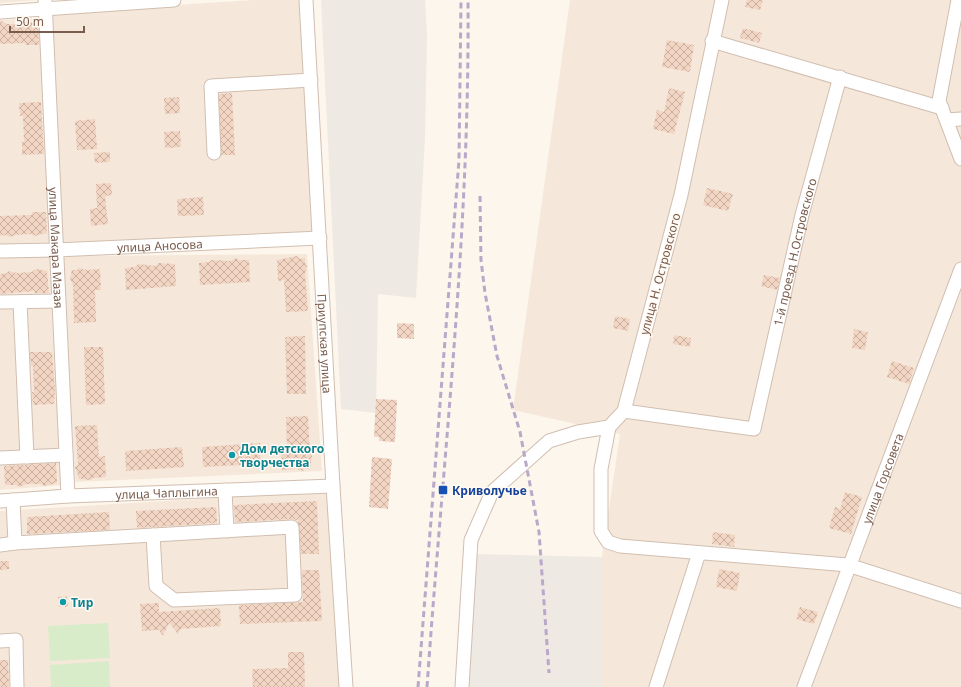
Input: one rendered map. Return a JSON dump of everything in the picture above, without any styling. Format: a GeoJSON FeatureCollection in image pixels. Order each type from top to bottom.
{"type":"FeatureCollection","features":[{"type":"Feature","properties":{"kind":"street"},"geometry":{"type":"LineString","coordinates":[[5,7],[45,4],[174,0]]}},
{"type":"Feature","properties":{"kind":"street","name":"Приупская улица"},"geometry":{"type":"LineString","coordinates":[[306,0],[333,486],[346,687]]}},
{"type":"Feature","properties":{"kind":"street","name":"улица Н. Островского"},"geometry":{"type":"LineString","coordinates":[[609,427],[624,411],[681,195],[712,41],[722,0]]}},
{"type":"Feature","properties":{"kind":"street"},"geometry":{"type":"LineString","coordinates":[[958,0],[939,101],[961,159]]}},
{"type":"Feature","properties":{"kind":"street","name":"улица Макара Мазая"},"geometry":{"type":"LineString","coordinates":[[45,4],[68,496]]}},
{"type":"Feature","properties":{"kind":"street"},"geometry":{"type":"LineString","coordinates":[[712,41],[840,77],[961,119]]}},
{"type":"Feature","properties":{"kind":"street","name":"1-й проезд Н.Островского"},"geometry":{"type":"LineString","coordinates":[[624,411],[754,429],[802,216],[840,77]]}},
{"type":"Feature","properties":{"kind":"street"},"geometry":{"type":"LineString","coordinates":[[214,153],[212,86],[311,80]]}},
{"type":"Feature","properties":{"kind":"street","name":"улица Аносова"},"geometry":{"type":"LineString","coordinates":[[0,251],[56,250],[320,238]]}},
{"type":"Feature","properties":{"kind":"street","name":"улица Горсовета"},"geometry":{"type":"LineString","coordinates":[[804,687],[848,565],[961,269]]}},
{"type":"Feature","properties":{"kind":"street"},"geometry":{"type":"LineString","coordinates":[[0,302],[58,300]]}},
{"type":"Feature","properties":{"kind":"street"},"geometry":{"type":"LineString","coordinates":[[20,302],[27,457]]}},
{"type":"Feature","properties":{"kind":"street"},"geometry":{"type":"LineString","coordinates":[[462,687],[471,540],[492,492],[549,441],[578,432],[609,427],[601,469],[601,531],[608,542],[620,546],[699,554],[848,565],[961,601]]}},
{"type":"Feature","properties":{"kind":"street"},"geometry":{"type":"LineString","coordinates":[[0,458],[66,455]]}},
{"type":"Feature","properties":{"kind":"street","name":"улица Чаплыгина"},"geometry":{"type":"LineString","coordinates":[[7,501],[68,496],[333,486]]}},
{"type":"Feature","properties":{"kind":"street"},"geometry":{"type":"LineString","coordinates":[[225,490],[227,531]]}},
{"type":"Feature","properties":{"kind":"street"},"geometry":{"type":"LineString","coordinates":[[7,501],[15,544]]}},
{"type":"Feature","properties":{"kind":"street"},"geometry":{"type":"LineString","coordinates":[[0,545],[153,535],[292,527],[294,595],[174,600],[156,586],[153,535]]}},
{"type":"Feature","properties":{"kind":"street"},"geometry":{"type":"LineString","coordinates":[[656,687],[699,554]]}},
{"type":"Feature","properties":{"kind":"street"},"geometry":{"type":"LineString","coordinates":[[0,641],[16,640],[17,687]]}},
{"type":"Feature","properties":{"kind":"shaded area"},"geometry":{"type":"Polygon","coordinates":[[[0,0],[39,0],[0,3],[0,0]]]}},
{"type":"Feature","properties":{"kind":"shaded area"},"geometry":{"type":"Polygon","coordinates":[[[253,0],[304,0],[316,234],[63,243],[52,13],[253,0]]]}},
{"type":"Feature","properties":{"kind":"shaded area"},"geometry":{"type":"Polygon","coordinates":[[[321,0],[425,0],[427,35],[425,137],[416,298],[378,294],[376,413],[341,409],[321,0]]]}},
{"type":"Feature","properties":{"kind":"shaded area"},"geometry":{"type":"Polygon","coordinates":[[[570,0],[961,0],[961,687],[602,687],[602,557],[620,434],[513,410],[570,0]]]}},
{"type":"Feature","properties":{"kind":"shaded area"},"geometry":{"type":"Polygon","coordinates":[[[41,18],[51,244],[0,245],[0,20],[41,18]]]}},
{"type":"Feature","properties":{"kind":"shaded area"},"geometry":{"type":"Polygon","coordinates":[[[51,254],[65,485],[0,490],[0,256],[51,254]]]}},
{"type":"Feature","properties":{"kind":"shaded area"},"geometry":{"type":"Polygon","coordinates":[[[307,254],[322,471],[75,482],[63,256],[307,254]]]}},
{"type":"Feature","properties":{"kind":"shaded area"},"geometry":{"type":"Polygon","coordinates":[[[331,491],[339,687],[0,687],[0,511],[331,491]]]}},
{"type":"Feature","properties":{"kind":"shaded area"},"geometry":{"type":"Polygon","coordinates":[[[475,554],[602,557],[602,687],[468,687],[475,554]]]}},
{"type":"Feature","properties":{"kind":"green space"},"geometry":{"type":"Polygon","coordinates":[[[108,623],[110,658],[50,661],[48,626],[108,623]]]}},
{"type":"Feature","properties":{"kind":"green space"},"geometry":{"type":"Polygon","coordinates":[[[109,661],[110,687],[51,687],[50,665],[109,661]]]}},
{"type":"Feature","properties":{"kind":"building"},"geometry":{"type":"Polygon","coordinates":[[[747,0],[763,0],[760,10],[745,7],[747,0]]]}},
{"type":"Feature","properties":{"kind":"building"},"geometry":{"type":"Polygon","coordinates":[[[0,20],[7,24],[22,24],[24,21],[38,23],[39,45],[25,45],[25,43],[0,44],[0,20]]]}},
{"type":"Feature","properties":{"kind":"building"},"geometry":{"type":"Polygon","coordinates":[[[743,28],[762,33],[759,43],[740,38],[743,28]]]}},
{"type":"Feature","properties":{"kind":"building"},"geometry":{"type":"Polygon","coordinates":[[[667,40],[694,45],[690,72],[662,67],[667,40]]]}},
{"type":"Feature","properties":{"kind":"building"},"geometry":{"type":"Polygon","coordinates":[[[669,88],[685,92],[674,134],[653,129],[657,110],[664,112],[669,88]]]}},
{"type":"Feature","properties":{"kind":"building"},"geometry":{"type":"Polygon","coordinates":[[[232,93],[235,155],[221,155],[219,94],[232,93]]]}},
{"type":"Feature","properties":{"kind":"building"},"geometry":{"type":"Polygon","coordinates":[[[179,97],[180,113],[165,114],[164,98],[179,97]]]}},
{"type":"Feature","properties":{"kind":"building"},"geometry":{"type":"Polygon","coordinates":[[[41,102],[44,154],[22,155],[22,142],[24,142],[23,116],[20,116],[19,103],[41,102]]]}},
{"type":"Feature","properties":{"kind":"building"},"geometry":{"type":"Polygon","coordinates":[[[95,119],[97,149],[77,150],[75,121],[95,119]]]}},
{"type":"Feature","properties":{"kind":"building"},"geometry":{"type":"Polygon","coordinates":[[[180,131],[181,147],[165,148],[164,132],[180,131]]]}},
{"type":"Feature","properties":{"kind":"building"},"geometry":{"type":"Polygon","coordinates":[[[110,152],[110,162],[95,163],[94,153],[110,152]]]}},
{"type":"Feature","properties":{"kind":"building"},"geometry":{"type":"Polygon","coordinates":[[[111,183],[112,195],[105,196],[108,224],[91,226],[90,209],[97,208],[96,184],[111,183]]]}},
{"type":"Feature","properties":{"kind":"building"},"geometry":{"type":"Polygon","coordinates":[[[707,188],[733,194],[728,211],[703,205],[707,188]]]}},
{"type":"Feature","properties":{"kind":"building"},"geometry":{"type":"Polygon","coordinates":[[[203,197],[204,215],[178,216],[177,199],[203,197]]]}},
{"type":"Feature","properties":{"kind":"building"},"geometry":{"type":"Polygon","coordinates":[[[32,212],[46,212],[47,233],[34,236],[31,234],[9,237],[6,235],[0,236],[0,216],[32,215],[32,212]]]}},
{"type":"Feature","properties":{"kind":"building"},"geometry":{"type":"Polygon","coordinates":[[[297,256],[300,259],[305,258],[305,263],[307,266],[305,273],[308,311],[286,312],[284,280],[278,281],[277,260],[297,256]]]}},
{"type":"Feature","properties":{"kind":"building"},"geometry":{"type":"Polygon","coordinates":[[[236,258],[239,260],[249,260],[250,282],[200,285],[199,263],[209,262],[212,260],[230,261],[236,258]]]}},
{"type":"Feature","properties":{"kind":"building"},"geometry":{"type":"Polygon","coordinates":[[[158,263],[175,264],[176,286],[126,290],[125,268],[135,267],[138,264],[156,266],[158,263]]]}},
{"type":"Feature","properties":{"kind":"building"},"geometry":{"type":"Polygon","coordinates":[[[79,268],[87,270],[100,269],[101,290],[95,290],[96,322],[74,323],[73,285],[70,278],[72,270],[77,270],[79,268]]]}},
{"type":"Feature","properties":{"kind":"building"},"geometry":{"type":"Polygon","coordinates":[[[38,269],[47,271],[49,293],[35,293],[35,291],[0,294],[0,274],[7,273],[9,271],[17,273],[32,272],[38,269]]]}},
{"type":"Feature","properties":{"kind":"building"},"geometry":{"type":"Polygon","coordinates":[[[764,275],[780,278],[777,290],[761,286],[764,275]]]}},
{"type":"Feature","properties":{"kind":"building"},"geometry":{"type":"Polygon","coordinates":[[[615,316],[630,319],[628,331],[613,328],[615,316]]]}},
{"type":"Feature","properties":{"kind":"building"},"geometry":{"type":"Polygon","coordinates":[[[397,323],[414,324],[414,339],[397,338],[397,323]]]}},
{"type":"Feature","properties":{"kind":"building"},"geometry":{"type":"Polygon","coordinates":[[[854,329],[868,332],[865,350],[852,348],[854,329]]]}},
{"type":"Feature","properties":{"kind":"building"},"geometry":{"type":"Polygon","coordinates":[[[674,335],[691,338],[690,347],[673,344],[674,335]]]}},
{"type":"Feature","properties":{"kind":"building"},"geometry":{"type":"Polygon","coordinates":[[[305,336],[306,394],[287,394],[285,337],[305,336]]]}},
{"type":"Feature","properties":{"kind":"building"},"geometry":{"type":"Polygon","coordinates":[[[84,347],[103,347],[105,404],[86,405],[84,347]]]}},
{"type":"Feature","properties":{"kind":"building"},"geometry":{"type":"Polygon","coordinates":[[[30,352],[52,352],[55,391],[54,404],[33,405],[33,366],[31,366],[30,352]]]}},
{"type":"Feature","properties":{"kind":"building"},"geometry":{"type":"Polygon","coordinates":[[[892,361],[914,368],[909,384],[887,377],[892,361]]]}},
{"type":"Feature","properties":{"kind":"building"},"geometry":{"type":"Polygon","coordinates":[[[376,399],[397,400],[395,442],[379,441],[379,437],[374,437],[376,399]]]}},
{"type":"Feature","properties":{"kind":"building"},"geometry":{"type":"Polygon","coordinates":[[[308,416],[310,454],[312,456],[310,469],[305,469],[303,471],[296,469],[282,470],[281,449],[287,449],[286,417],[308,416]]]}},
{"type":"Feature","properties":{"kind":"building"},"geometry":{"type":"Polygon","coordinates":[[[97,425],[99,457],[105,456],[106,477],[93,478],[91,480],[79,479],[75,467],[78,464],[75,426],[97,425]]]}},
{"type":"Feature","properties":{"kind":"building","name":"Дом детского творчества"},"geometry":{"type":"Polygon","coordinates":[[[260,443],[261,464],[203,467],[202,447],[260,443]]]}},
{"type":"Feature","properties":{"kind":"building"},"geometry":{"type":"Polygon","coordinates":[[[182,447],[184,467],[126,471],[125,451],[182,447]]]}},
{"type":"Feature","properties":{"kind":"building"},"geometry":{"type":"Polygon","coordinates":[[[372,457],[392,459],[388,509],[369,507],[372,457]]]}},
{"type":"Feature","properties":{"kind":"building"},"geometry":{"type":"Polygon","coordinates":[[[56,463],[57,483],[44,486],[41,484],[27,484],[19,487],[17,485],[5,485],[4,466],[56,463]]]}},
{"type":"Feature","properties":{"kind":"building"},"geometry":{"type":"Polygon","coordinates":[[[845,492],[862,497],[851,534],[829,528],[835,507],[840,509],[845,492]]]}},
{"type":"Feature","properties":{"kind":"building"},"geometry":{"type":"Polygon","coordinates":[[[317,501],[319,554],[301,554],[298,520],[235,522],[234,505],[317,501]]]}},
{"type":"Feature","properties":{"kind":"building"},"geometry":{"type":"Polygon","coordinates":[[[216,507],[217,523],[137,528],[136,511],[216,507]]]}},
{"type":"Feature","properties":{"kind":"building"},"geometry":{"type":"Polygon","coordinates":[[[109,512],[110,530],[27,534],[27,517],[109,512]]]}},
{"type":"Feature","properties":{"kind":"building"},"geometry":{"type":"Polygon","coordinates":[[[713,532],[735,535],[734,547],[712,544],[713,532]]]}},
{"type":"Feature","properties":{"kind":"building"},"geometry":{"type":"Polygon","coordinates":[[[0,561],[9,561],[9,569],[0,570],[0,561]]]}},
{"type":"Feature","properties":{"kind":"building"},"geometry":{"type":"Polygon","coordinates":[[[719,569],[740,573],[737,591],[716,587],[719,569]]]}},
{"type":"Feature","properties":{"kind":"building"},"geometry":{"type":"Polygon","coordinates":[[[302,570],[319,570],[322,621],[240,624],[239,605],[303,602],[302,570]]]}},
{"type":"Feature","properties":{"kind":"building","name":"Тир"},"geometry":{"type":"Polygon","coordinates":[[[67,596],[68,607],[59,607],[58,597],[67,596]]]}},
{"type":"Feature","properties":{"kind":"building"},"geometry":{"type":"Polygon","coordinates":[[[159,603],[159,612],[220,608],[221,626],[181,629],[178,634],[169,623],[163,636],[159,630],[142,631],[140,604],[159,603]]]}},
{"type":"Feature","properties":{"kind":"building"},"geometry":{"type":"Polygon","coordinates":[[[800,607],[818,612],[814,624],[796,619],[800,607]]]}},
{"type":"Feature","properties":{"kind":"building"},"geometry":{"type":"Polygon","coordinates":[[[288,652],[304,652],[305,687],[253,687],[252,669],[288,668],[288,652]]]}},
{"type":"Feature","properties":{"kind":"building"},"geometry":{"type":"Polygon","coordinates":[[[0,660],[8,660],[9,687],[0,687],[0,660]]]}},
{"type":"Feature","properties":{"kind":"railway"},"geometry":{"type":"LineString","coordinates":[[418,687],[459,160],[461,0]]}},
{"type":"Feature","properties":{"kind":"railway"},"geometry":{"type":"LineString","coordinates":[[427,687],[460,258],[465,172],[468,0]]}},
{"type":"Feature","properties":{"kind":"railway"},"geometry":{"type":"LineString","coordinates":[[480,196],[481,260],[485,293],[497,356],[520,432],[539,532],[549,673]]}},
{"type":"Feature","properties":{"kind":"place","name":"Дом детского творчества"},"geometry":{"type":"Point","coordinates":[232,455]}},
{"type":"Feature","properties":{"kind":"place","name":"Криволучье"},"geometry":{"type":"Point","coordinates":[443,490]}},
{"type":"Feature","properties":{"kind":"place","name":"Тир"},"geometry":{"type":"Point","coordinates":[63,602]}}]}
